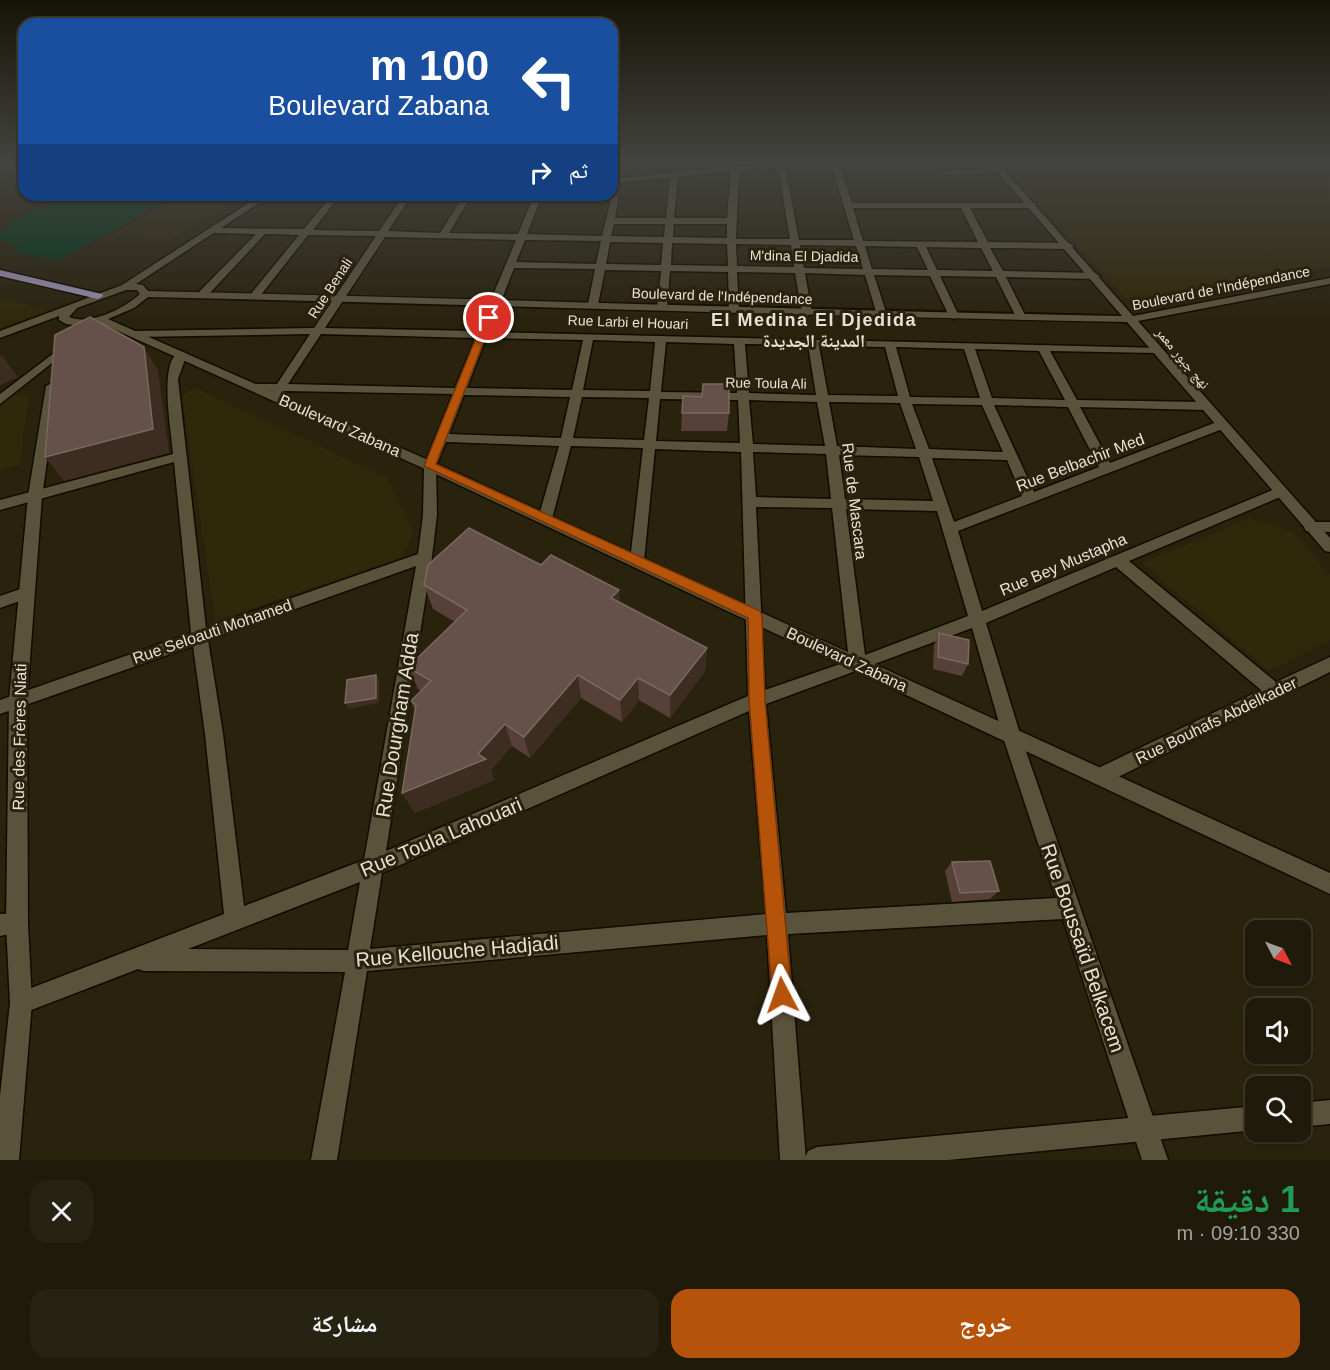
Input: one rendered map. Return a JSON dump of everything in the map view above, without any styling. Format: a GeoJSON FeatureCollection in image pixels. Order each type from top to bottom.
{"type":"FeatureCollection","features":[{"type":"Feature","properties":{"kind":"main road"},"geometry":{"type":"LineString","coordinates":[[0,273],[98,296]]}},
{"type":"Feature","properties":{"kind":"street"},"geometry":{"type":"LineString","coordinates":[[0,334],[125,286],[239,214]]}},
{"type":"Feature","properties":{"kind":"street"},"geometry":{"type":"LineString","coordinates":[[256,294],[321,214]]}},
{"type":"Feature","properties":{"kind":"street","name":"Rue Benali"},"geometry":{"type":"LineString","coordinates":[[278,393],[395,214]]}},
{"type":"Feature","properties":{"kind":"street"},"geometry":{"type":"LineString","coordinates":[[443,235],[456,214]]}},
{"type":"Feature","properties":{"kind":"street","name":"Rue Dourgham Adda"},"geometry":{"type":"LineString","coordinates":[[324,1160],[425,557],[430,515],[430,466],[531,214]]}},
{"type":"Feature","properties":{"kind":"street"},"geometry":{"type":"LineString","coordinates":[[593,304],[611,214]]}},
{"type":"Feature","properties":{"kind":"street"},"geometry":{"type":"LineString","coordinates":[[662,307],[670,214]]}},
{"type":"Feature","properties":{"kind":"street"},"geometry":{"type":"LineString","coordinates":[[731,214],[734,310]]}},
{"type":"Feature","properties":{"kind":"street"},"geometry":{"type":"LineString","coordinates":[[790,214],[807,313]]}},
{"type":"Feature","properties":{"kind":"street"},"geometry":{"type":"LineString","coordinates":[[850,214],[882,315]]}},
{"type":"Feature","properties":{"kind":"street"},"geometry":{"type":"LineString","coordinates":[[969,214],[1020,317]]}},
{"type":"Feature","properties":{"kind":"street","name":"نهج جبور معمر"},"geometry":{"type":"LineString","coordinates":[[1040,214],[1204,406],[1330,547]]}},
{"type":"Feature","properties":{"kind":"street"},"geometry":{"type":"LineString","coordinates":[[610,221],[731,221]]}},
{"type":"Feature","properties":{"kind":"street"},"geometry":{"type":"LineString","coordinates":[[216,230],[606,240],[733,239],[1069,246]]}},
{"type":"Feature","properties":{"kind":"street"},"geometry":{"type":"LineString","coordinates":[[204,293],[263,231]]}},
{"type":"Feature","properties":{"kind":"street"},"geometry":{"type":"LineString","coordinates":[[920,243],[954,316]]}},
{"type":"Feature","properties":{"kind":"street","name":"M'dina El Djadida"},"geometry":{"type":"LineString","coordinates":[[512,265],[1095,276]]}},
{"type":"Feature","properties":{"kind":"street","name":"Boulevard de l'Indépendance"},"geometry":{"type":"LineString","coordinates":[[146,294],[256,294],[807,313],[1132,319],[1330,281]]}},
{"type":"Feature","properties":{"kind":"street"},"geometry":{"type":"LineString","coordinates":[[73,306],[63,318],[65,321],[79,324],[99,319],[138,302],[146,294],[140,287],[125,286]]}},
{"type":"Feature","properties":{"kind":"street","name":"Boulevard Zabana"},"geometry":{"type":"LineString","coordinates":[[99,319],[255,387],[278,393],[430,466],[1330,884]]}},
{"type":"Feature","properties":{"kind":"street","name":"Rue des Frères Niati"},"geometry":{"type":"LineString","coordinates":[[6,1160],[21,1003],[9,925],[18,700],[26,593],[35,496],[57,353],[79,324]]}},
{"type":"Feature","properties":{"kind":"street","name":"Rue Larbi el Houari"},"geometry":{"type":"LineString","coordinates":[[134,334],[318,331],[1157,350]]}},
{"type":"Feature","properties":{"kind":"street"},"geometry":{"type":"LineString","coordinates":[[545,519],[566,442],[589,336]]}},
{"type":"Feature","properties":{"kind":"street"},"geometry":{"type":"LineString","coordinates":[[638,561],[661,339]]}},
{"type":"Feature","properties":{"kind":"street"},"geometry":{"type":"LineString","coordinates":[[739,340],[750,502],[757,700],[777,924],[793,1160]]}},
{"type":"Feature","properties":{"kind":"street","name":"Rue de Mascara"},"geometry":{"type":"LineString","coordinates":[[813,342],[832,452],[858,665]]}},
{"type":"Feature","properties":{"kind":"street","name":"Rue Boussaïd Belkacem"},"geometry":{"type":"LineString","coordinates":[[889,343],[905,400],[950,529],[975,620],[1012,737],[1155,1160]]}},
{"type":"Feature","properties":{"kind":"street"},"geometry":{"type":"LineString","coordinates":[[968,345],[987,402],[1030,498]]}},
{"type":"Feature","properties":{"kind":"street"},"geometry":{"type":"LineString","coordinates":[[1043,347],[1107,469]]}},
{"type":"Feature","properties":{"kind":"street"},"geometry":{"type":"LineString","coordinates":[[0,400],[57,353]]}},
{"type":"Feature","properties":{"kind":"street"},"geometry":{"type":"LineString","coordinates":[[182,354],[172,379],[199,635],[214,734],[235,920]]}},
{"type":"Feature","properties":{"kind":"street","name":"Rue Toula Ali"},"geometry":{"type":"LineString","coordinates":[[278,393],[458,393],[1204,406]]}},
{"type":"Feature","properties":{"kind":"street","name":"Rue Belbachir Med"},"geometry":{"type":"LineString","coordinates":[[950,529],[1221,425]]}},
{"type":"Feature","properties":{"kind":"street"},"geometry":{"type":"LineString","coordinates":[[440,438],[1011,456]]}},
{"type":"Feature","properties":{"kind":"street"},"geometry":{"type":"LineString","coordinates":[[0,506],[180,456]]}},
{"type":"Feature","properties":{"kind":"street","name":"Rue Bey Mustapha"},"geometry":{"type":"LineString","coordinates":[[858,665],[975,620],[1280,492]]}},
{"type":"Feature","properties":{"kind":"street"},"geometry":{"type":"LineString","coordinates":[[750,502],[942,506]]}},
{"type":"Feature","properties":{"kind":"street"},"geometry":{"type":"LineString","coordinates":[[1311,527],[1330,527]]}},
{"type":"Feature","properties":{"kind":"street","name":"Rue Seloauti Mohamed"},"geometry":{"type":"LineString","coordinates":[[0,706],[425,557]]}},
{"type":"Feature","properties":{"kind":"street"},"geometry":{"type":"LineString","coordinates":[[1118,560],[1275,691]]}},
{"type":"Feature","properties":{"kind":"street"},"geometry":{"type":"LineString","coordinates":[[0,602],[26,593]]}},
{"type":"Feature","properties":{"kind":"street","name":"Rue Bouhafs Abdelkader"},"geometry":{"type":"LineString","coordinates":[[1101,776],[1330,664]]}},
{"type":"Feature","properties":{"kind":"street","name":"Rue Toula Lahouari"},"geometry":{"type":"LineString","coordinates":[[21,1003],[373,867],[757,700],[858,665]]}},
{"type":"Feature","properties":{"kind":"street","name":"Rue Kellouche Hadjadi"},"geometry":{"type":"LineString","coordinates":[[135,960],[359,961],[777,924],[1070,908]]}},
{"type":"Feature","properties":{"kind":"street"},"geometry":{"type":"LineString","coordinates":[[1311,1113],[1330,1112]]}},
{"type":"Feature","properties":{"kind":"street"},"geometry":{"type":"LineString","coordinates":[[817,1160],[1245,1119]]}},
{"type":"Feature","properties":{"kind":"shaded area"},"geometry":{"type":"Polygon","coordinates":[[[148,214],[212,214],[169,241],[113,234],[148,214]]]}},
{"type":"Feature","properties":{"kind":"shaded area"},"geometry":{"type":"Polygon","coordinates":[[[1048,214],[1330,214],[1330,266],[1136,301],[1125,298],[1048,214]]]}},
{"type":"Feature","properties":{"kind":"shaded area"},"geometry":{"type":"Polygon","coordinates":[[[0,298],[49,310],[0,328],[0,298]]]}},
{"type":"Feature","properties":{"kind":"shaded area"},"geometry":{"type":"Polygon","coordinates":[[[196,388],[388,478],[414,531],[403,557],[215,621],[182,395],[196,388]]]}},
{"type":"Feature","properties":{"kind":"shaded area"},"geometry":{"type":"Polygon","coordinates":[[[29,395],[19,465],[0,469],[0,406],[10,396],[29,395]]]}},
{"type":"Feature","properties":{"kind":"shaded area"},"geometry":{"type":"Polygon","coordinates":[[[1250,518],[1293,532],[1330,575],[1330,640],[1269,671],[1142,563],[1250,518]]]}},
{"type":"Feature","properties":{"kind":"green space"},"geometry":{"type":"Polygon","coordinates":[[[28,214],[140,214],[60,260],[12,252],[21,247],[0,240],[0,234],[14,227],[2,226],[28,214]]]}},
{"type":"Feature","properties":{"kind":"building"},"geometry":{"type":"Polygon","coordinates":[[[90,317],[144,347],[153,429],[45,457],[55,335],[90,317]]]}},
{"type":"Feature","properties":{"kind":"building"},"geometry":{"type":"Polygon","coordinates":[[[703,384],[729,384],[729,413],[682,413],[683,396],[702,397],[703,384]]]}},
{"type":"Feature","properties":{"kind":"building"},"geometry":{"type":"Polygon","coordinates":[[[469,528],[541,565],[551,555],[619,590],[611,598],[707,648],[670,695],[638,678],[620,700],[578,675],[524,737],[505,724],[478,754],[486,759],[402,793],[416,705],[411,701],[431,681],[408,667],[467,610],[424,585],[428,565],[469,528]]]}},
{"type":"Feature","properties":{"kind":"building"},"geometry":{"type":"Polygon","coordinates":[[[939,633],[969,640],[968,664],[938,657],[939,633]]]}},
{"type":"Feature","properties":{"kind":"building"},"geometry":{"type":"Polygon","coordinates":[[[376,675],[376,698],[345,703],[347,680],[376,675]]]}},
{"type":"Feature","properties":{"kind":"building"},"geometry":{"type":"Polygon","coordinates":[[[990,861],[999,891],[960,893],[952,862],[990,861]]]}},
{"type":"Feature","properties":{"kind":"district","name":"El Medina El Djedida المدينة الجديدة"},"geometry":{"type":"Point","coordinates":[814,330]}},
{"type":"Feature","properties":{"kind":"route"},"geometry":{"type":"LineString","coordinates":[[489,318],[430,466],[755,615],[757,700],[782,995]]}}]}
